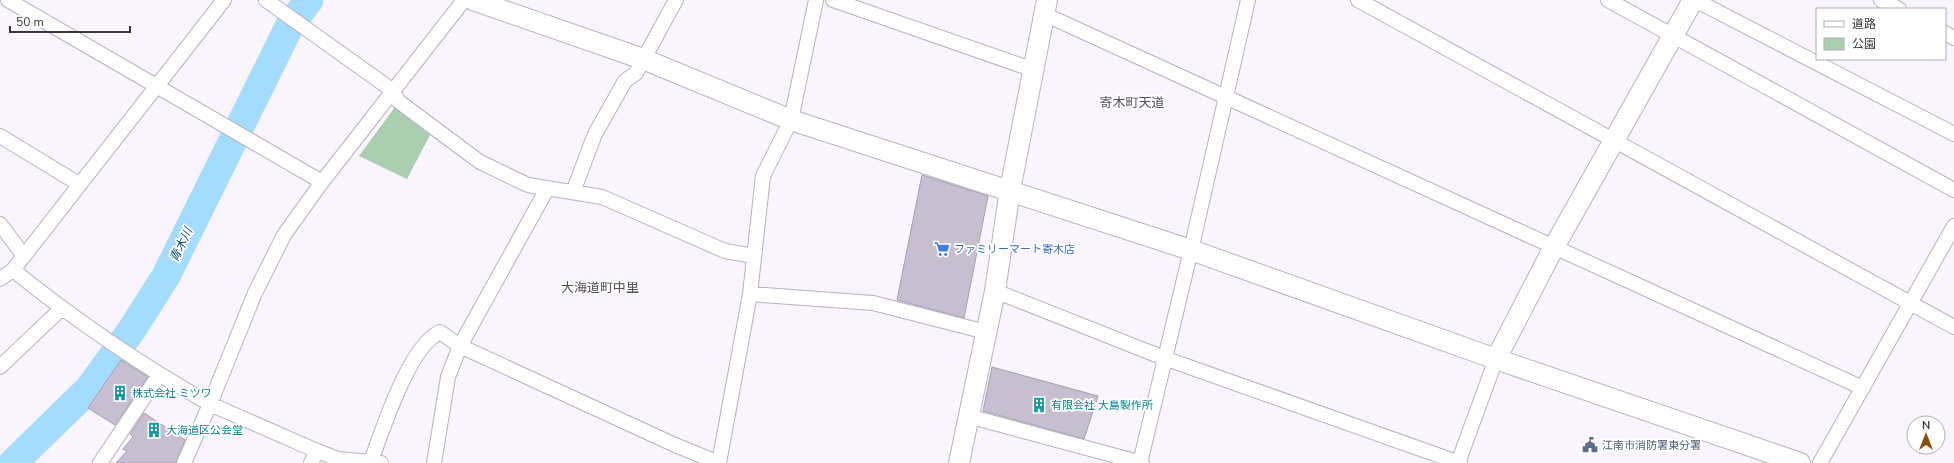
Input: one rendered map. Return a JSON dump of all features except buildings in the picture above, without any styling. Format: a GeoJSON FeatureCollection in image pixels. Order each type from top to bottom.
{"type":"FeatureCollection","features":[{"type":"Feature","properties":{"kind":"street"},"geometry":{"type":"LineString","coordinates":[[8,0],[322,182]]}},
{"type":"Feature","properties":{"kind":"street"},"geometry":{"type":"LineString","coordinates":[[0,278],[13,270],[224,0]]}},
{"type":"Feature","properties":{"kind":"street"},"geometry":{"type":"LineString","coordinates":[[266,0],[393,91],[398,101],[480,162],[528,185],[602,197],[725,251],[754,256]]}},
{"type":"Feature","properties":{"kind":"street"},"geometry":{"type":"LineString","coordinates":[[184,463],[258,287],[284,235],[322,182],[464,0]]}},
{"type":"Feature","properties":{"kind":"street"},"geometry":{"type":"LineString","coordinates":[[473,0],[643,59],[791,120],[1191,250],[1496,358],[1800,463]]}},
{"type":"Feature","properties":{"kind":"street"},"geometry":{"type":"LineString","coordinates":[[573,192],[595,134],[625,81],[636,73],[676,0]]}},
{"type":"Feature","properties":{"kind":"street"},"geometry":{"type":"LineString","coordinates":[[13,270],[61,309],[159,375],[210,404],[314,457],[376,462],[407,370],[432,336],[440,332],[460,346],[675,445],[719,463],[750,294],[763,176],[791,120],[816,0]]}},
{"type":"Feature","properties":{"kind":"street"},"geometry":{"type":"LineString","coordinates":[[833,0],[1034,70]]}},
{"type":"Feature","properties":{"kind":"street"},"geometry":{"type":"LineString","coordinates":[[968,416],[1140,463],[1191,250],[1248,0]]}},
{"type":"Feature","properties":{"kind":"street"},"geometry":{"type":"LineString","coordinates":[[1358,0],[1954,328]]}},
{"type":"Feature","properties":{"kind":"street"},"geometry":{"type":"LineString","coordinates":[[1608,0],[1954,190]]}},
{"type":"Feature","properties":{"kind":"street"},"geometry":{"type":"LineString","coordinates":[[995,291],[1164,358],[1458,463],[1496,358],[1554,247],[1694,0],[1954,134]]}},
{"type":"Feature","properties":{"kind":"street"},"geometry":{"type":"LineString","coordinates":[[1881,0],[1897,8]]}},
{"type":"Feature","properties":{"kind":"street"},"geometry":{"type":"LineString","coordinates":[[959,463],[995,291],[1010,190],[1046,7],[1225,98],[1862,388]]}},
{"type":"Feature","properties":{"kind":"street"},"geometry":{"type":"LineString","coordinates":[[0,136],[79,184]]}},
{"type":"Feature","properties":{"kind":"street"},"geometry":{"type":"LineString","coordinates":[[434,463],[448,377],[460,346],[547,189]]}},
{"type":"Feature","properties":{"kind":"street"},"geometry":{"type":"LineString","coordinates":[[0,224],[24,256]]}},
{"type":"Feature","properties":{"kind":"street"},"geometry":{"type":"LineString","coordinates":[[1820,463],[1954,226]]}},
{"type":"Feature","properties":{"kind":"street"},"geometry":{"type":"LineString","coordinates":[[750,294],[873,303],[986,332]]}},
{"type":"Feature","properties":{"kind":"street"},"geometry":{"type":"LineString","coordinates":[[0,367],[61,309]]}},
{"type":"Feature","properties":{"kind":"street"},"geometry":{"type":"LineString","coordinates":[[100,463],[159,375]]}},
{"type":"Feature","properties":{"kind":"green space"},"geometry":{"type":"Polygon","coordinates":[[[395,107],[430,135],[407,179],[359,156],[395,107]]]}},
{"type":"Feature","properties":{"kind":"waterway","name":"青木川"},"geometry":{"type":"LineString","coordinates":[[13,463],[89,389],[131,331],[166,276],[290,25],[309,0]]}},
{"type":"Feature","properties":{"kind":"place","name":"ファミリーマート寄木店"},"geometry":{"type":"Point","coordinates":[942,249]}},
{"type":"Feature","properties":{"kind":"place","name":"株式会社 ミツワ"},"geometry":{"type":"Point","coordinates":[120,393]}},
{"type":"Feature","properties":{"kind":"place","name":"有限会社 大島製作所"},"geometry":{"type":"Point","coordinates":[1039,405]}},
{"type":"Feature","properties":{"kind":"place","name":"大海道区公会堂"},"geometry":{"type":"Point","coordinates":[154,430]}},
{"type":"Feature","properties":{"kind":"place","name":"江南市消防署東分署"},"geometry":{"type":"Point","coordinates":[1590,445]}},
{"type":"Feature","properties":{"kind":"district","name":"寄木町天道"},"geometry":{"type":"Point","coordinates":[1132,102]}},
{"type":"Feature","properties":{"kind":"district","name":"大海道町中里"},"geometry":{"type":"Point","coordinates":[600,287]}}]}
